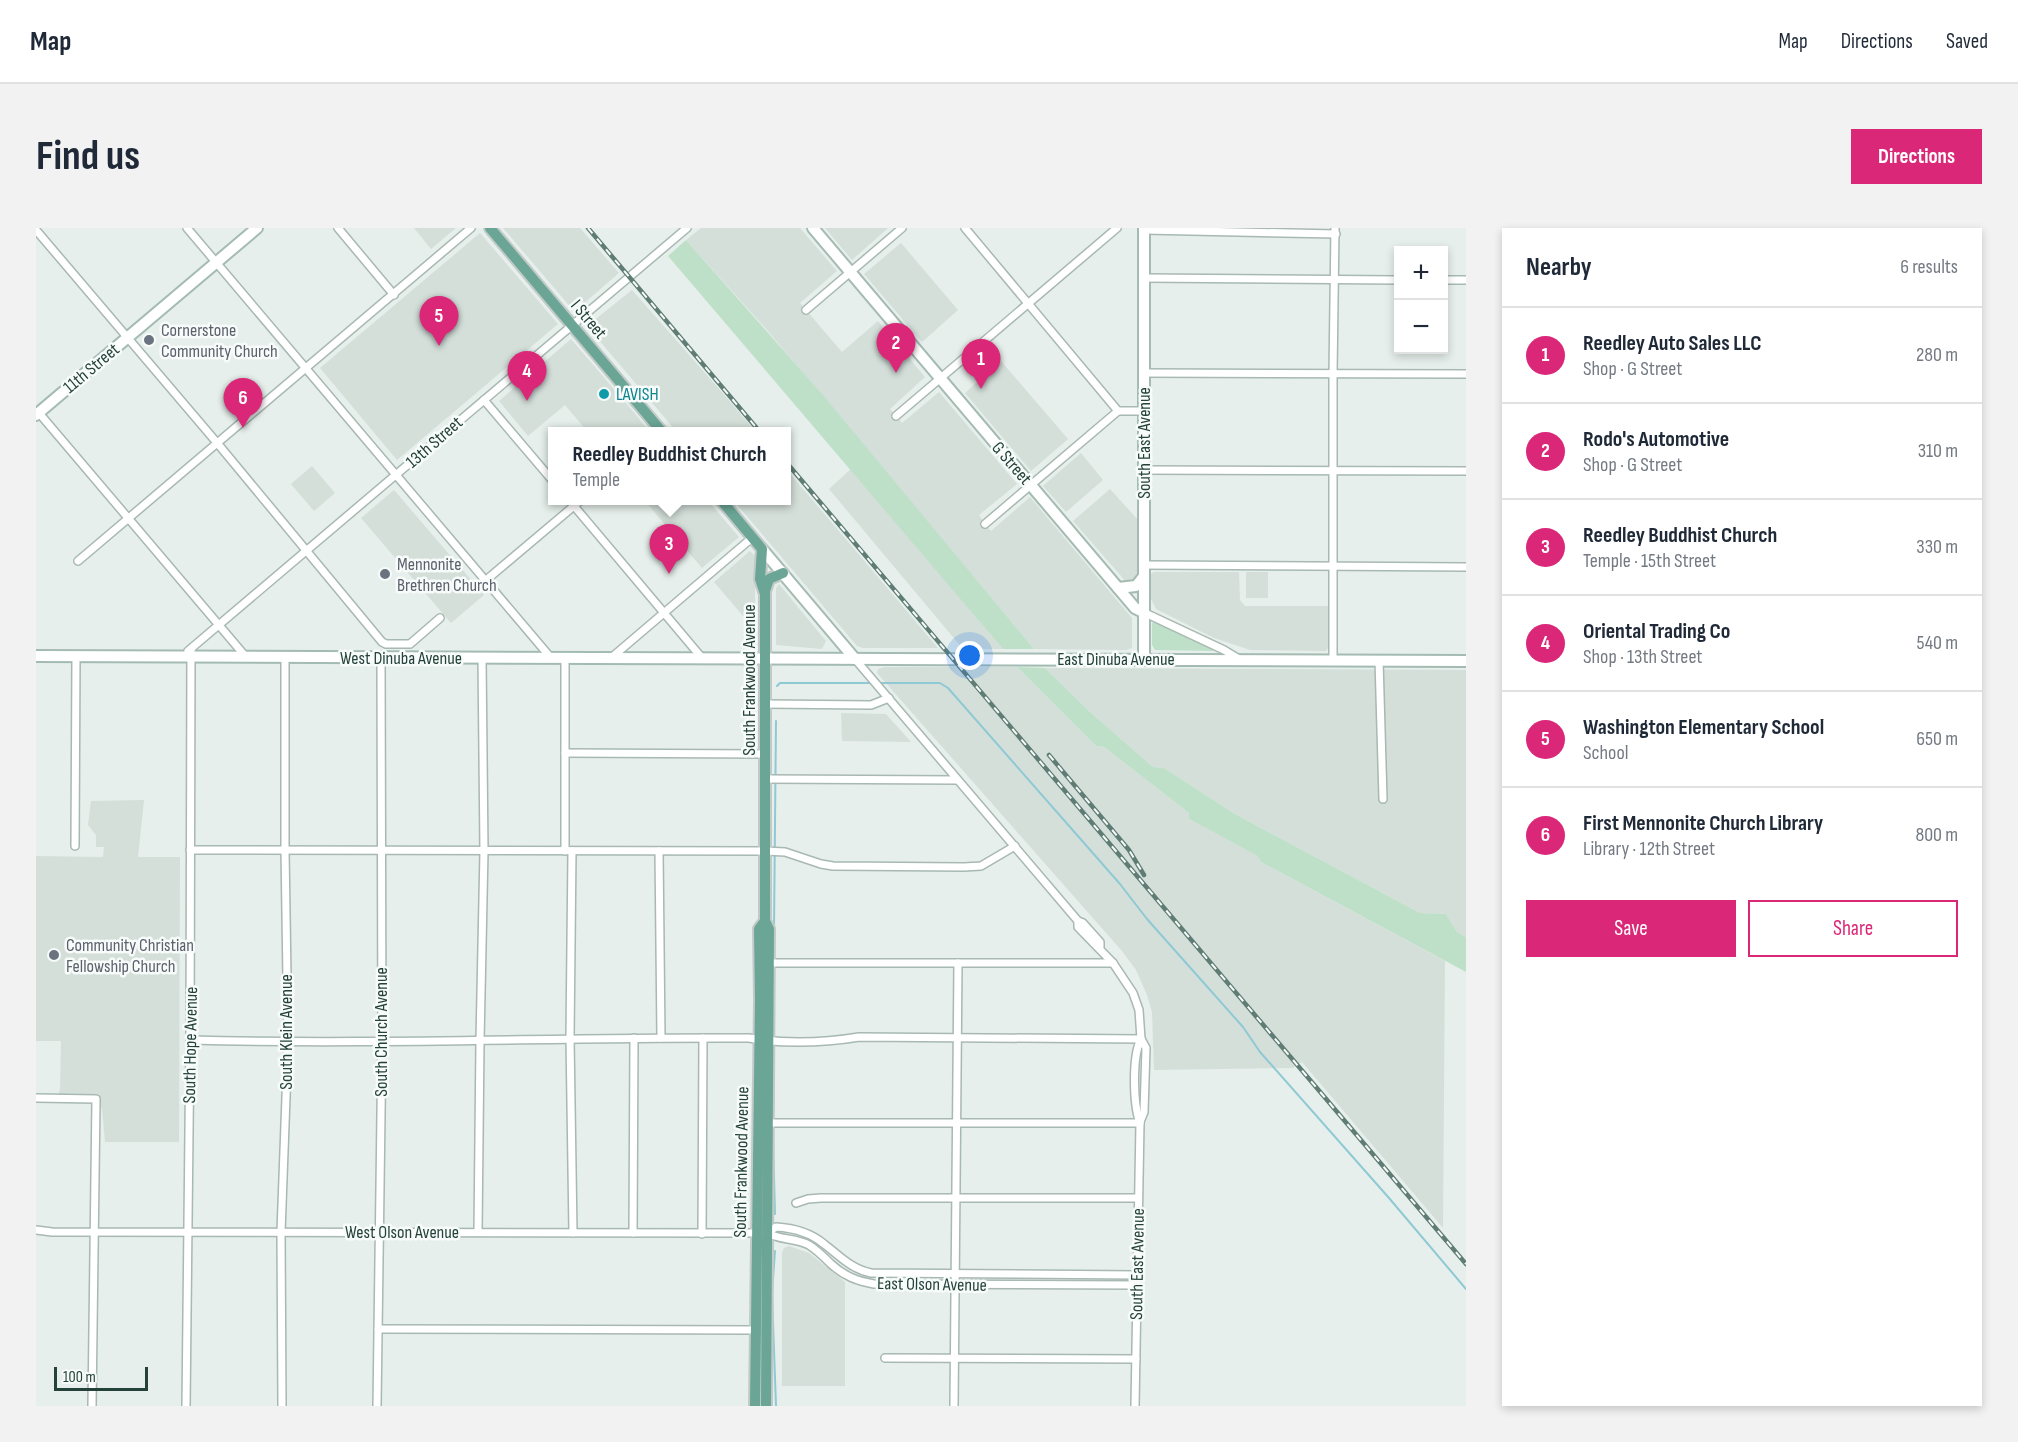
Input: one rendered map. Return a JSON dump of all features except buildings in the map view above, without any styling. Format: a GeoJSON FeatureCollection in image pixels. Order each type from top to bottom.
{"type":"FeatureCollection","features":[{"type":"Feature","properties":{"kind":"main road","name":"I Street"},"geometry":{"type":"LineString","coordinates":[[490,228],[659,427]]}},
{"type":"Feature","properties":{"kind":"main road"},"geometry":{"type":"LineString","coordinates":[[725,505],[762,549]]}},
{"type":"Feature","properties":{"kind":"main road","name":"South Frankwood Avenue"},"geometry":{"type":"LineString","coordinates":[[762,549],[760,579],[765,594],[765,921],[769,929],[764,1040],[762,1234],[766,1406]]}},
{"type":"Feature","properties":{"kind":"main road"},"geometry":{"type":"LineString","coordinates":[[765,594],[769,579],[783,573]]}},
{"type":"Feature","properties":{"kind":"main road","name":"South Frankwood Avenue"},"geometry":{"type":"LineString","coordinates":[[755,1406],[755,1330],[769,1123],[759,929],[765,921]]}},
{"type":"Feature","properties":{"kind":"street"},"geometry":{"type":"LineString","coordinates":[[187,228],[550,658]]}},
{"type":"Feature","properties":{"kind":"street","name":"11th Street"},"geometry":{"type":"LineString","coordinates":[[38,414],[257,228]]}},
{"type":"Feature","properties":{"kind":"street"},"geometry":{"type":"LineString","coordinates":[[338,228],[394,295]]}},
{"type":"Feature","properties":{"kind":"street"},"geometry":{"type":"LineString","coordinates":[[78,561],[471,228]]}},
{"type":"Feature","properties":{"kind":"street","name":"13th Street"},"geometry":{"type":"LineString","coordinates":[[188,654],[687,228]]}},
{"type":"Feature","properties":{"kind":"street","name":"G Street"},"geometry":{"type":"LineString","coordinates":[[813,228],[1134,608],[1239,659]]}},
{"type":"Feature","properties":{"kind":"street"},"geometry":{"type":"LineString","coordinates":[[806,310],[902,228]]}},
{"type":"Feature","properties":{"kind":"street"},"geometry":{"type":"LineString","coordinates":[[965,228],[1118,411]]}},
{"type":"Feature","properties":{"kind":"street"},"geometry":{"type":"LineString","coordinates":[[896,416],[1117,228]]}},
{"type":"Feature","properties":{"kind":"street"},"geometry":{"type":"LineString","coordinates":[[1144,229],[1336,231],[1333,374],[1333,660]]}},
{"type":"Feature","properties":{"kind":"street","name":"South East Avenue"},"geometry":{"type":"LineString","coordinates":[[1144,229],[1144,659]]}},
{"type":"Feature","properties":{"kind":"street"},"geometry":{"type":"LineString","coordinates":[[38,231],[384,644],[407,645],[412,643],[440,618]]}},
{"type":"Feature","properties":{"kind":"street"},"geometry":{"type":"LineString","coordinates":[[1144,278],[1394,280]]}},
{"type":"Feature","properties":{"kind":"street"},"geometry":{"type":"LineString","coordinates":[[1448,280],[1466,280]]}},
{"type":"Feature","properties":{"kind":"street"},"geometry":{"type":"LineString","coordinates":[[1144,373],[1466,374]]}},
{"type":"Feature","properties":{"kind":"street"},"geometry":{"type":"LineString","coordinates":[[484,400],[548,475]]}},
{"type":"Feature","properties":{"kind":"street"},"geometry":{"type":"LineString","coordinates":[[985,524],[1118,411],[1144,411]]}},
{"type":"Feature","properties":{"kind":"street"},"geometry":{"type":"LineString","coordinates":[[38,414],[246,657]]}},
{"type":"Feature","properties":{"kind":"street"},"geometry":{"type":"LineString","coordinates":[[1144,470],[1466,471]]}},
{"type":"Feature","properties":{"kind":"street"},"geometry":{"type":"LineString","coordinates":[[485,581],[570,505]]}},
{"type":"Feature","properties":{"kind":"street"},"geometry":{"type":"LineString","coordinates":[[574,505],[702,658]]}},
{"type":"Feature","properties":{"kind":"street"},"geometry":{"type":"LineString","coordinates":[[611,658],[753,537]]}},
{"type":"Feature","properties":{"kind":"street"},"geometry":{"type":"LineString","coordinates":[[762,549],[855,659]]}},
{"type":"Feature","properties":{"kind":"street"},"geometry":{"type":"LineString","coordinates":[[1118,588],[1136,586],[1144,571],[1333,566],[1466,567]]}},
{"type":"Feature","properties":{"kind":"street","name":"West Dinuba Avenue"},"geometry":{"type":"LineString","coordinates":[[36,656],[188,654],[381,658],[765,658]]}},
{"type":"Feature","properties":{"kind":"street","name":"South Hope Avenue"},"geometry":{"type":"LineString","coordinates":[[186,1406],[190,1040],[188,654]]}},
{"type":"Feature","properties":{"kind":"street"},"geometry":{"type":"LineString","coordinates":[[75,846],[76,656]]}},
{"type":"Feature","properties":{"kind":"street","name":"South Klein Avenue"},"geometry":{"type":"LineString","coordinates":[[282,1406],[281,1232],[288,1043],[285,657]]}},
{"type":"Feature","properties":{"kind":"street","name":"South Church Avenue"},"geometry":{"type":"LineString","coordinates":[[377,1406],[382,1041],[381,658]]}},
{"type":"Feature","properties":{"kind":"street"},"geometry":{"type":"LineString","coordinates":[[478,1232],[484,851],[483,658]]}},
{"type":"Feature","properties":{"kind":"street"},"geometry":{"type":"LineString","coordinates":[[565,658],[573,1233]]}},
{"type":"Feature","properties":{"kind":"street","name":"East Dinuba Avenue"},"geometry":{"type":"LineString","coordinates":[[765,658],[1466,661]]}},
{"type":"Feature","properties":{"kind":"street","name":"South East Avenue"},"geometry":{"type":"LineString","coordinates":[[855,659],[1016,846],[1078,921],[1078,927],[1095,946],[1100,947],[1113,963],[1133,993],[1139,1010],[1141,1039],[1136,1048],[1136,1112],[1140,1123],[1135,1406]]}},
{"type":"Feature","properties":{"kind":"street"},"geometry":{"type":"LineString","coordinates":[[1379,660],[1383,799]]}},
{"type":"Feature","properties":{"kind":"street"},"geometry":{"type":"LineString","coordinates":[[765,704],[870,705],[889,698]]}},
{"type":"Feature","properties":{"kind":"street"},"geometry":{"type":"LineString","coordinates":[[565,753],[766,754]]}},
{"type":"Feature","properties":{"kind":"street"},"geometry":{"type":"LineString","coordinates":[[766,779],[957,780]]}},
{"type":"Feature","properties":{"kind":"street"},"geometry":{"type":"LineString","coordinates":[[190,850],[765,851],[785,852],[833,866],[964,867],[981,866],[1016,846]]}},
{"type":"Feature","properties":{"kind":"street"},"geometry":{"type":"LineString","coordinates":[[659,851],[660,1038]]}},
{"type":"Feature","properties":{"kind":"street"},"geometry":{"type":"LineString","coordinates":[[769,963],[1113,963]]}},
{"type":"Feature","properties":{"kind":"street"},"geometry":{"type":"LineString","coordinates":[[954,1406],[958,963]]}},
{"type":"Feature","properties":{"kind":"street"},"geometry":{"type":"LineString","coordinates":[[190,1040],[288,1043],[570,1038],[703,1038],[832,1042],[859,1037],[1141,1039]]}},
{"type":"Feature","properties":{"kind":"street"},"geometry":{"type":"LineString","coordinates":[[633,1233],[634,1038]]}},
{"type":"Feature","properties":{"kind":"street"},"geometry":{"type":"LineString","coordinates":[[702,1234],[703,1038]]}},
{"type":"Feature","properties":{"kind":"street"},"geometry":{"type":"LineString","coordinates":[[36,1098],[96,1099],[92,1406]]}},
{"type":"Feature","properties":{"kind":"street"},"geometry":{"type":"LineString","coordinates":[[769,1123],[1140,1123]]}},
{"type":"Feature","properties":{"kind":"street"},"geometry":{"type":"LineString","coordinates":[[796,1203],[808,1198],[1138,1198]]}},
{"type":"Feature","properties":{"kind":"street","name":"East Olson Avenue"},"geometry":{"type":"LineString","coordinates":[[762,1234],[776,1227],[801,1231],[823,1243],[851,1266],[872,1274],[1137,1275]]}},
{"type":"Feature","properties":{"kind":"street","name":"West Olson Avenue"},"geometry":{"type":"LineString","coordinates":[[36,1230],[762,1234]]}},
{"type":"Feature","properties":{"kind":"street","name":"East Olson Avenue"},"geometry":{"type":"LineString","coordinates":[[762,1234],[809,1245],[844,1274],[863,1282],[1137,1285]]}},
{"type":"Feature","properties":{"kind":"street"},"geometry":{"type":"LineString","coordinates":[[378,1329],[755,1330]]}},
{"type":"Feature","properties":{"kind":"street"},"geometry":{"type":"LineString","coordinates":[[885,1358],[1136,1359]]}},
{"type":"Feature","properties":{"kind":"shaded area"},"geometry":{"type":"Polygon","coordinates":[[[414,228],[456,228],[431,249],[414,228]]]}},
{"type":"Feature","properties":{"kind":"shaded area"},"geometry":{"type":"Polygon","coordinates":[[[503,228],[580,228],[619,273],[576,310],[573,310],[503,228]]]}},
{"type":"Feature","properties":{"kind":"shaded area"},"geometry":{"type":"Polygon","coordinates":[[[701,228],[800,228],[837,271],[800,303],[842,352],[878,321],[925,377],[890,409],[902,423],[939,392],[1017,484],[979,515],[985,524],[991,531],[1030,497],[1132,618],[1132,648],[1126,650],[1034,649],[767,330],[686,240],[701,228]]]}},
{"type":"Feature","properties":{"kind":"shaded area"},"geometry":{"type":"Polygon","coordinates":[[[825,228],[888,228],[852,260],[825,228]]]}},
{"type":"Feature","properties":{"kind":"shaded area"},"geometry":{"type":"Polygon","coordinates":[[[480,233],[558,324],[397,460],[320,368],[480,233]]]}},
{"type":"Feature","properties":{"kind":"shaded area"},"geometry":{"type":"Polygon","coordinates":[[[901,243],[958,310],[922,342],[864,274],[901,243]]]}},
{"type":"Feature","properties":{"kind":"shaded area"},"geometry":{"type":"Polygon","coordinates":[[[632,290],[752,427],[673,427],[587,326],[632,290]]]}},
{"type":"Feature","properties":{"kind":"shaded area"},"geometry":{"type":"Polygon","coordinates":[[[571,339],[646,427],[584,427],[565,405],[528,436],[499,401],[571,339]]]}},
{"type":"Feature","properties":{"kind":"shaded area"},"geometry":{"type":"Polygon","coordinates":[[[1001,361],[1068,439],[1031,471],[965,393],[1001,361]]]}},
{"type":"Feature","properties":{"kind":"shaded area"},"geometry":{"type":"Polygon","coordinates":[[[1081,453],[1103,480],[1066,512],[1043,486],[1081,453]]]}},
{"type":"Feature","properties":{"kind":"shaded area"},"geometry":{"type":"Polygon","coordinates":[[[312,466],[335,493],[314,511],[291,484],[312,466]]]}},
{"type":"Feature","properties":{"kind":"shaded area"},"geometry":{"type":"Polygon","coordinates":[[[851,469],[1003,649],[963,649],[829,489],[851,469]]]}},
{"type":"Feature","properties":{"kind":"shaded area"},"geometry":{"type":"Polygon","coordinates":[[[791,475],[938,648],[863,648],[857,646],[737,505],[791,505],[791,475]]]}},
{"type":"Feature","properties":{"kind":"shaded area"},"geometry":{"type":"Polygon","coordinates":[[[1110,489],[1138,520],[1138,576],[1137,580],[1128,584],[1073,521],[1110,489]]]}},
{"type":"Feature","properties":{"kind":"shaded area"},"geometry":{"type":"Polygon","coordinates":[[[394,490],[484,595],[451,623],[361,518],[394,490]]]}},
{"type":"Feature","properties":{"kind":"shaded area"},"geometry":{"type":"Polygon","coordinates":[[[648,505],[711,505],[739,537],[702,568],[648,505]]]}},
{"type":"Feature","properties":{"kind":"shaded area"},"geometry":{"type":"Polygon","coordinates":[[[750,551],[755,556],[755,630],[714,582],[750,551]]]}},
{"type":"Feature","properties":{"kind":"shaded area"},"geometry":{"type":"Polygon","coordinates":[[[1154,572],[1239,572],[1240,600],[1245,606],[1328,606],[1329,647],[1326,651],[1250,650],[1214,638],[1156,609],[1151,599],[1151,574],[1154,572]]]}},
{"type":"Feature","properties":{"kind":"shaded area"},"geometry":{"type":"Polygon","coordinates":[[[1246,572],[1268,572],[1268,598],[1246,598],[1246,572]]]}},
{"type":"Feature","properties":{"kind":"shaded area"},"geometry":{"type":"Polygon","coordinates":[[[779,584],[826,641],[822,649],[776,645],[776,588],[779,584]]]}},
{"type":"Feature","properties":{"kind":"shaded area"},"geometry":{"type":"Polygon","coordinates":[[[885,667],[1017,667],[1096,746],[1104,747],[1189,813],[1189,819],[1259,856],[1261,862],[1445,961],[1443,1228],[1302,1062],[1293,1068],[1154,1070],[1152,1012],[1136,970],[1122,951],[877,673],[878,669],[885,667]]]}},
{"type":"Feature","properties":{"kind":"shaded area"},"geometry":{"type":"Polygon","coordinates":[[[1045,668],[1466,670],[1466,937],[1457,932],[1446,914],[1420,913],[1235,814],[1164,768],[1153,767],[1089,711],[1045,668]]]}},
{"type":"Feature","properties":{"kind":"shaded area"},"geometry":{"type":"Polygon","coordinates":[[[841,713],[886,714],[911,742],[842,741],[841,713]]]}},
{"type":"Feature","properties":{"kind":"shaded area"},"geometry":{"type":"Polygon","coordinates":[[[144,800],[138,857],[180,857],[179,1142],[105,1142],[102,1108],[93,1108],[93,1101],[57,1100],[60,1089],[61,1041],[36,1041],[36,856],[103,857],[104,847],[96,847],[96,835],[88,825],[91,801],[144,800]]]}},
{"type":"Feature","properties":{"kind":"shaded area"},"geometry":{"type":"Polygon","coordinates":[[[789,1246],[809,1253],[845,1282],[845,1386],[782,1386],[782,1253],[784,1248],[789,1246]]]}},
{"type":"Feature","properties":{"kind":"green space"},"geometry":{"type":"Polygon","coordinates":[[[686,240],[822,394],[1034,649],[1003,649],[668,256],[686,240]]]}},
{"type":"Feature","properties":{"kind":"green space"},"geometry":{"type":"Polygon","coordinates":[[[1156,622],[1213,651],[1155,650],[1152,645],[1152,623],[1156,622]]]}},
{"type":"Feature","properties":{"kind":"green space"},"geometry":{"type":"Polygon","coordinates":[[[1017,667],[1045,668],[1089,711],[1153,767],[1164,768],[1235,814],[1420,913],[1446,914],[1457,932],[1466,937],[1466,972],[1261,862],[1258,856],[1189,819],[1189,813],[1104,747],[1096,746],[1017,667]]]}},
{"type":"Feature","properties":{"kind":"waterway"},"geometry":{"type":"LineString","coordinates":[[777,686],[780,683],[870,683]]}},
{"type":"Feature","properties":{"kind":"waterway"},"geometry":{"type":"LineString","coordinates":[[882,683],[940,683],[948,688],[1120,884],[1147,919],[1243,1027],[1260,1052],[1466,1289]]}},
{"type":"Feature","properties":{"kind":"waterway"},"geometry":{"type":"LineString","coordinates":[[774,928],[776,721]]}},
{"type":"Feature","properties":{"kind":"waterway"},"geometry":{"type":"LineString","coordinates":[[773,1140],[775,1214]]}},
{"type":"Feature","properties":{"kind":"waterway"},"geometry":{"type":"LineString","coordinates":[[775,1251],[772,1294],[776,1406]]}},
{"type":"Feature","properties":{"kind":"railway"},"geometry":{"type":"LineString","coordinates":[[588,228],[756,427]]}},
{"type":"Feature","properties":{"kind":"railway"},"geometry":{"type":"LineString","coordinates":[[791,468],[1466,1264]]}},
{"type":"Feature","properties":{"kind":"railway"},"geometry":{"type":"LineString","coordinates":[[1049,755],[1129,850],[1144,875]]}},
{"type":"Feature","properties":{"kind":"place","name":"Cornerstone Community Church"},"geometry":{"type":"Point","coordinates":[149,340]}},
{"type":"Feature","properties":{"kind":"place","name":"Washington Elementary School"},"geometry":{"type":"Point","coordinates":[439,346]}},
{"type":"Feature","properties":{"kind":"place","name":"Rodo's Automotive"},"geometry":{"type":"Point","coordinates":[896,373]}},
{"type":"Feature","properties":{"kind":"place","name":"Reedley Auto Sales LLC"},"geometry":{"type":"Point","coordinates":[981,389]}},
{"type":"Feature","properties":{"kind":"place","name":"LAVISH"},"geometry":{"type":"Point","coordinates":[604,394]}},
{"type":"Feature","properties":{"kind":"place","name":"Oriental Trading Co"},"geometry":{"type":"Point","coordinates":[527,401]}},
{"type":"Feature","properties":{"kind":"place","name":"First Mennonite Church Library"},"geometry":{"type":"Point","coordinates":[243,428]}},
{"type":"Feature","properties":{"kind":"place","name":"Mennonite Brethren Church"},"geometry":{"type":"Point","coordinates":[385,574]}},
{"type":"Feature","properties":{"kind":"place","name":"Reedley Buddhist Church"},"geometry":{"type":"Point","coordinates":[669,574]}},
{"type":"Feature","properties":{"kind":"place","name":"Community Christian Fellowship Church"},"geometry":{"type":"Point","coordinates":[54,955]}}]}
